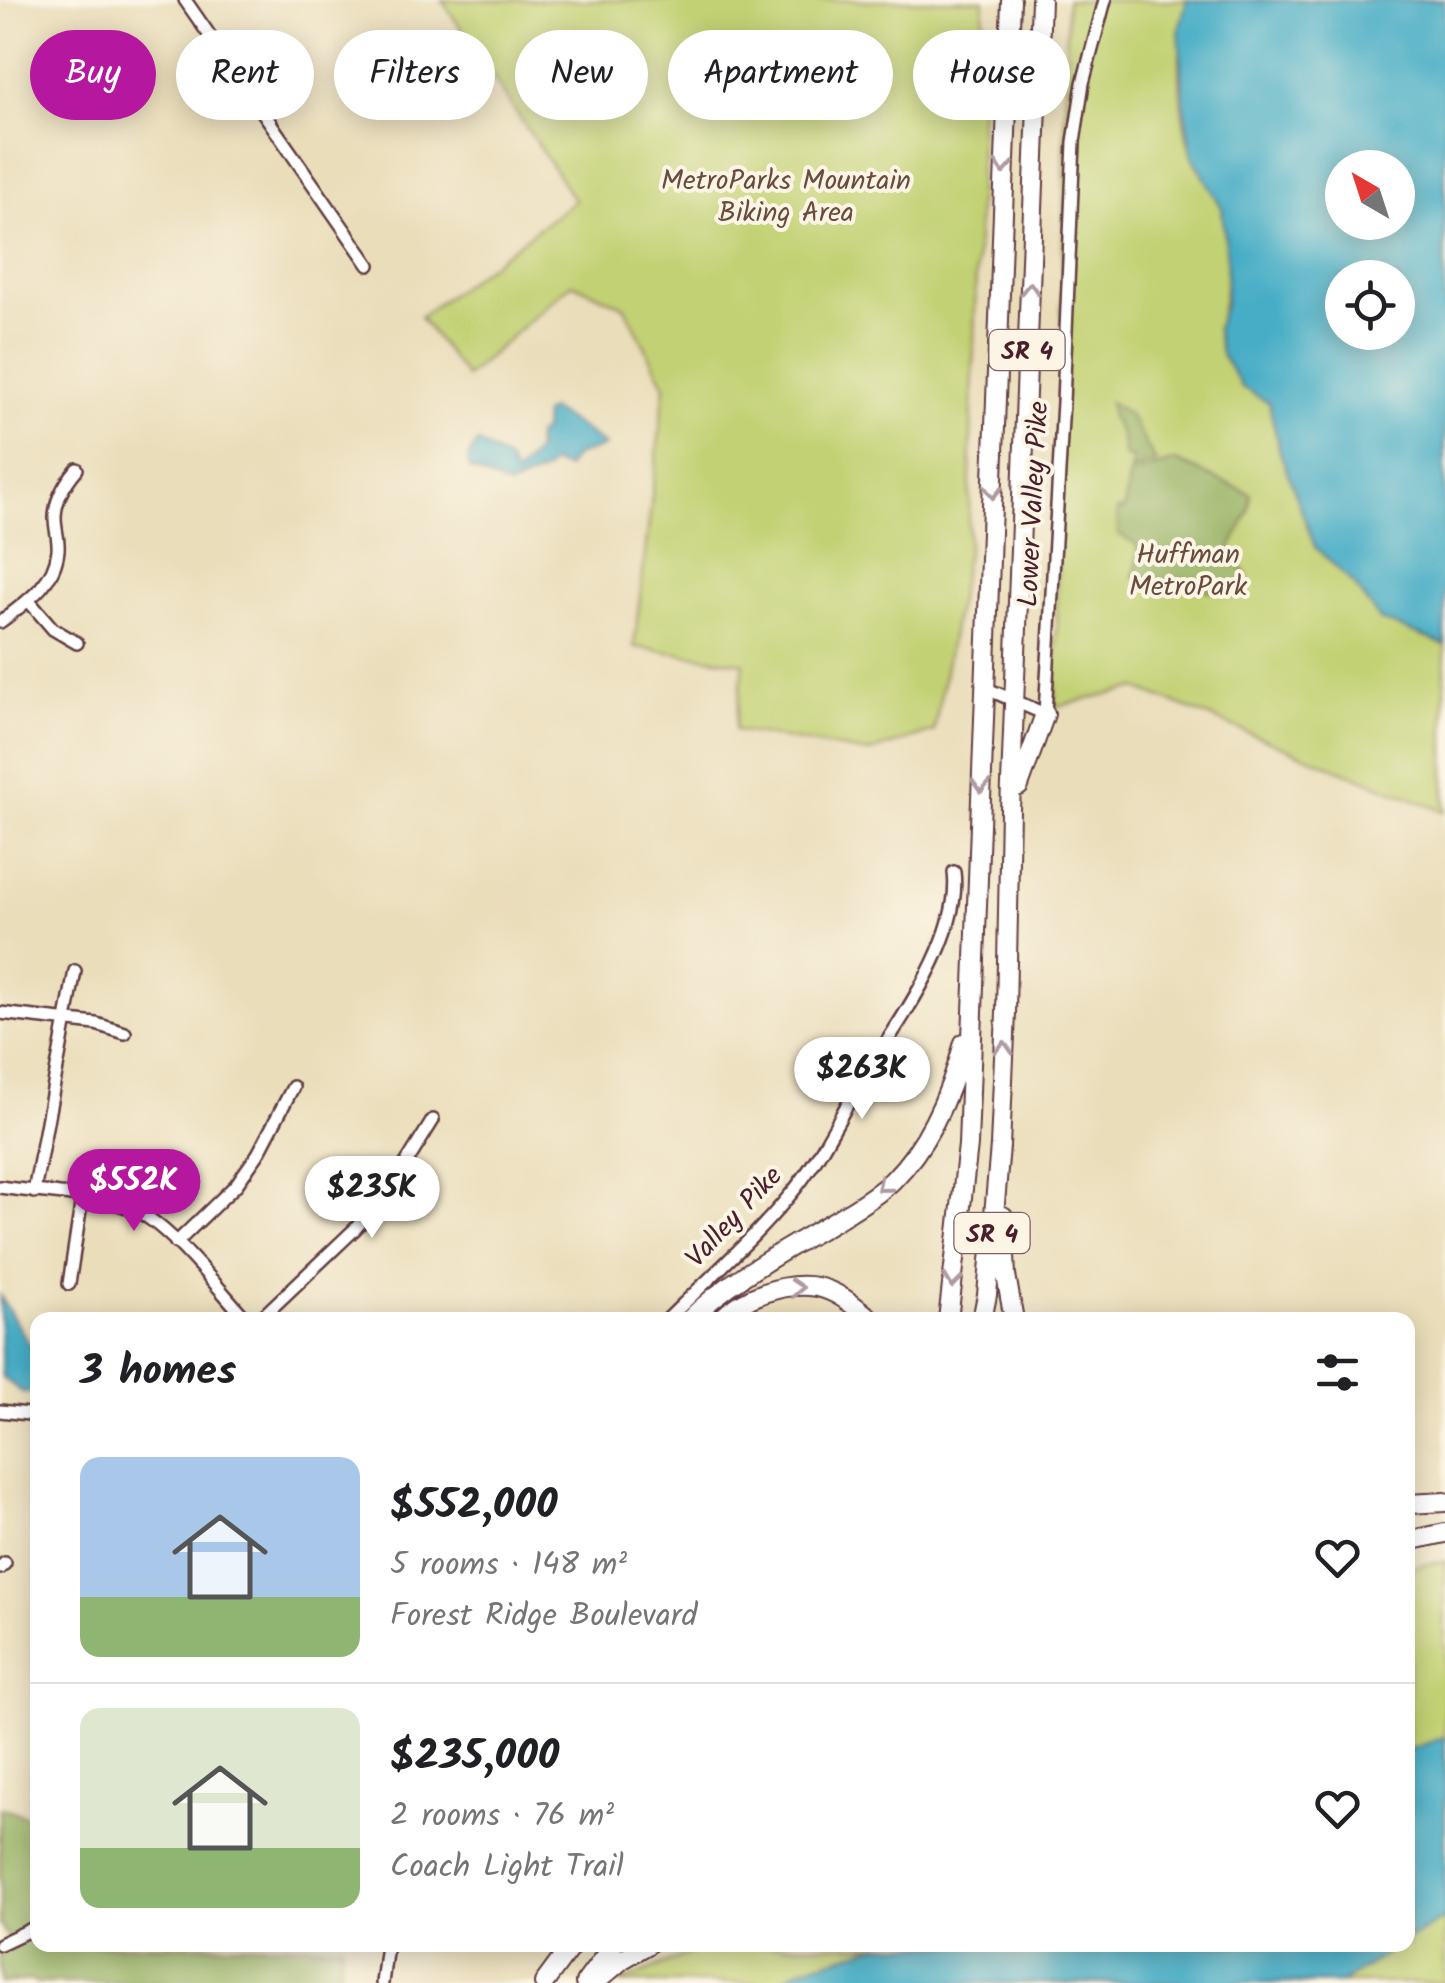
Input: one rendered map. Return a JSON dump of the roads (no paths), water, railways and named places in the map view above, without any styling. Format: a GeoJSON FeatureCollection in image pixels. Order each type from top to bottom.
{"type":"FeatureCollection","features":[{"type":"Feature","properties":{"kind":"highway","name":"SR 4"},"geometry":{"type":"LineString","coordinates":[[949,1312],[968,1144],[1011,0]]}},
{"type":"Feature","properties":{"kind":"highway","name":"SR 4"},"geometry":{"type":"LineString","coordinates":[[984,1312],[1000,1146],[1041,0]]}},
{"type":"Feature","properties":{"kind":"highway"},"geometry":{"type":"LineString","coordinates":[[1010,810],[1046,714]]}},
{"type":"Feature","properties":{"kind":"highway"},"geometry":{"type":"LineString","coordinates":[[698,1312],[731,1284],[858,1206],[892,1180],[937,1115],[952,1081],[972,1009]]}},
{"type":"Feature","properties":{"kind":"highway"},"geometry":{"type":"LineString","coordinates":[[1000,1146],[1006,1275],[1013,1312]]}},
{"type":"Feature","properties":{"kind":"highway"},"geometry":{"type":"LineString","coordinates":[[732,1312],[758,1295],[786,1286],[817,1287],[847,1300],[862,1312]]}},
{"type":"Feature","properties":{"kind":"highway"},"geometry":{"type":"LineString","coordinates":[[1415,1504],[1445,1502]]}},
{"type":"Feature","properties":{"kind":"highway"},"geometry":{"type":"LineString","coordinates":[[1415,1532],[1445,1532]]}},
{"type":"Feature","properties":{"kind":"highway"},"geometry":{"type":"LineString","coordinates":[[1415,1539],[1445,1532]]}},
{"type":"Feature","properties":{"kind":"highway"},"geometry":{"type":"LineString","coordinates":[[544,1983],[567,1952]]}},
{"type":"Feature","properties":{"kind":"highway"},"geometry":{"type":"LineString","coordinates":[[584,1983],[608,1952]]}},
{"type":"Feature","properties":{"kind":"highway"},"geometry":{"type":"LineString","coordinates":[[596,1983],[634,1952]]}},
{"type":"Feature","properties":{"kind":"street"},"geometry":{"type":"LineString","coordinates":[[185,0],[369,265]]}},
{"type":"Feature","properties":{"kind":"street","name":"Lower Valley Pike"},"geometry":{"type":"LineString","coordinates":[[1046,714],[1074,142],[1083,83],[1104,0]]}},
{"type":"Feature","properties":{"kind":"street"},"geometry":{"type":"LineString","coordinates":[[0,622],[44,584],[53,569],[58,552],[56,506],[60,492],[77,468]]}},
{"type":"Feature","properties":{"kind":"street"},"geometry":{"type":"LineString","coordinates":[[28,600],[53,629],[77,643]]}},
{"type":"Feature","properties":{"kind":"street"},"geometry":{"type":"LineString","coordinates":[[985,688],[1046,714]]}},
{"type":"Feature","properties":{"kind":"street","name":"Valley Pike"},"geometry":{"type":"LineString","coordinates":[[675,1312],[769,1219],[822,1150],[930,966],[950,911],[954,872]]}},
{"type":"Feature","properties":{"kind":"street"},"geometry":{"type":"LineString","coordinates":[[34,1192],[74,972]]}},
{"type":"Feature","properties":{"kind":"street"},"geometry":{"type":"LineString","coordinates":[[0,1013],[96,1024],[125,1034]]}},
{"type":"Feature","properties":{"kind":"street"},"geometry":{"type":"LineString","coordinates":[[176,1243],[236,1185],[258,1154],[293,1087]]}},
{"type":"Feature","properties":{"kind":"street"},"geometry":{"type":"LineString","coordinates":[[268,1312],[355,1229],[392,1186],[434,1120]]}},
{"type":"Feature","properties":{"kind":"street"},"geometry":{"type":"LineString","coordinates":[[0,1187],[133,1208],[158,1224],[240,1312]]}},
{"type":"Feature","properties":{"kind":"street"},"geometry":{"type":"LineString","coordinates":[[69,1284],[82,1198]]}},
{"type":"Feature","properties":{"kind":"street"},"geometry":{"type":"LineString","coordinates":[[0,1411],[30,1414]]}},
{"type":"Feature","properties":{"kind":"street"},"geometry":{"type":"LineString","coordinates":[[0,1944],[30,1930]]}},
{"type":"Feature","properties":{"kind":"street"},"geometry":{"type":"LineString","coordinates":[[382,1983],[386,1952]]}},
{"type":"Feature","properties":{"kind":"water"},"geometry":{"type":"Polygon","coordinates":[[[1187,0],[1445,0],[1445,645],[1380,620],[1351,581],[1315,547],[1279,449],[1269,403],[1242,387],[1221,354],[1216,329],[1225,302],[1227,261],[1222,208],[1192,155],[1179,29],[1187,0]]]}},
{"type":"Feature","properties":{"kind":"water"},"geometry":{"type":"Polygon","coordinates":[[[551,410],[605,446],[575,456],[566,468],[551,463],[545,471],[509,487],[469,469],[468,458],[477,442],[508,461],[515,475],[537,450],[536,436],[543,431],[544,414],[551,410]]]}},
{"type":"Feature","properties":{"kind":"water"},"geometry":{"type":"Polygon","coordinates":[[[0,1296],[30,1345],[30,1393],[22,1392],[2,1377],[0,1296]]]}},
{"type":"Feature","properties":{"kind":"water"},"geometry":{"type":"Polygon","coordinates":[[[1445,1737],[1445,1918],[1415,1936],[1415,1748],[1445,1737]]]}},
{"type":"Feature","properties":{"kind":"water"},"geometry":{"type":"Polygon","coordinates":[[[855,1952],[1388,1952],[1342,1983],[779,1983],[797,1970],[855,1952]]]}},
{"type":"Feature","properties":{"kind":"park label","name":"MetroParks Mountain Biking Area"},"geometry":{"type":"Point","coordinates":[786,195]}},
{"type":"Feature","properties":{"kind":"park label","name":"Huffman MetroPark"},"geometry":{"type":"Point","coordinates":[1188,569]}}]}
